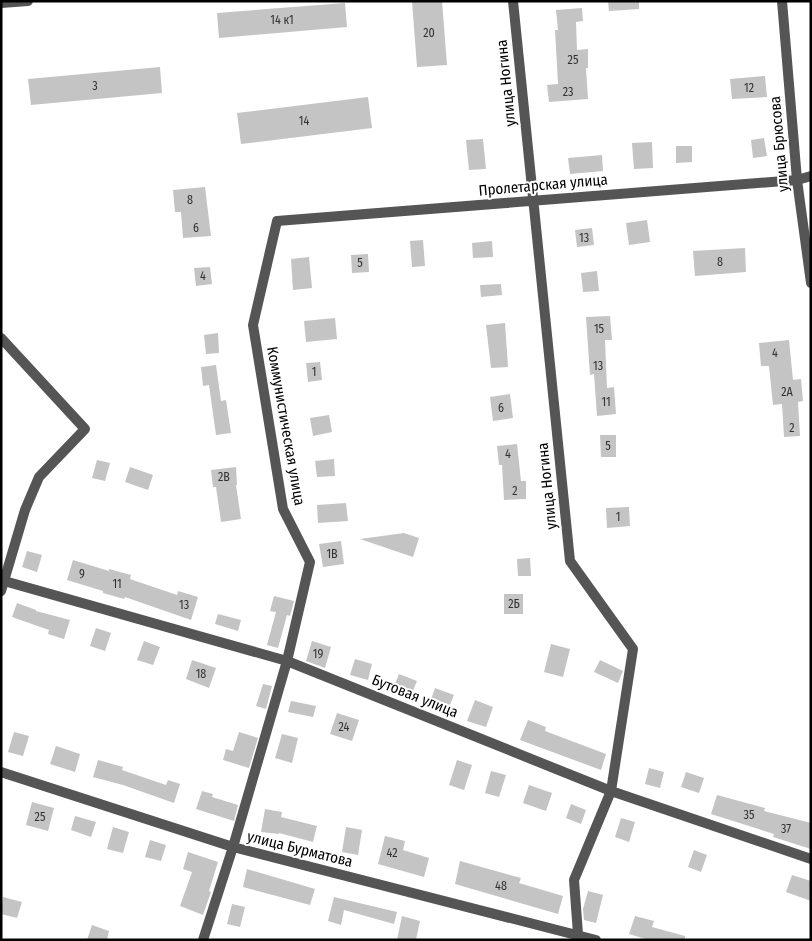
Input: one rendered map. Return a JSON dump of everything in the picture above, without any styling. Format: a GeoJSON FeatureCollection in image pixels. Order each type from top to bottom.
{"type":"FeatureCollection","features":[{"type":"Feature","properties":{"kind":"street"},"geometry":{"type":"LineString","coordinates":[[1,4],[28,1]]}},
{"type":"Feature","properties":{"kind":"street","name":"улица Ногина"},"geometry":{"type":"LineString","coordinates":[[513,1],[570,561],[633,649],[611,791],[574,880],[577,937]]}},
{"type":"Feature","properties":{"kind":"street","name":"улица Брюсова"},"geometry":{"type":"LineString","coordinates":[[782,1],[797,180],[811,283]]}},
{"type":"Feature","properties":{"kind":"street","name":"Пролетарская улица"},"geometry":{"type":"LineString","coordinates":[[277,221],[797,180],[811,176]]}},
{"type":"Feature","properties":{"kind":"street","name":"Коммунистическая улица"},"geometry":{"type":"LineString","coordinates":[[203,940],[233,847],[287,661],[310,562],[283,509],[253,325],[277,221]]}},
{"type":"Feature","properties":{"kind":"street"},"geometry":{"type":"LineString","coordinates":[[1,338],[84,429],[39,478],[25,510],[1,592]]}},
{"type":"Feature","properties":{"kind":"street","name":"Бутовая улица"},"geometry":{"type":"LineString","coordinates":[[3,580],[287,661],[611,791],[811,859]]}},
{"type":"Feature","properties":{"kind":"street","name":"улица Бурматова"},"geometry":{"type":"LineString","coordinates":[[1,772],[233,847],[577,937],[596,940]]}},
{"type":"Feature","properties":{"kind":"building"},"geometry":{"type":"Polygon","coordinates":[[[412,1],[442,1],[447,65],[417,67],[412,1]]]}},
{"type":"Feature","properties":{"kind":"building"},"geometry":{"type":"Polygon","coordinates":[[[608,1],[639,1],[639,9],[609,11],[608,1]]]}},
{"type":"Feature","properties":{"kind":"building"},"geometry":{"type":"Polygon","coordinates":[[[345,3],[347,27],[219,38],[217,13],[345,3]]]}},
{"type":"Feature","properties":{"kind":"building"},"geometry":{"type":"Polygon","coordinates":[[[582,8],[583,21],[576,22],[577,50],[588,49],[588,68],[586,68],[588,99],[549,102],[547,85],[558,84],[555,30],[558,30],[556,10],[582,8]]]}},
{"type":"Feature","properties":{"kind":"building"},"geometry":{"type":"Polygon","coordinates":[[[160,67],[162,93],[31,105],[28,79],[160,67]]]}},
{"type":"Feature","properties":{"kind":"building"},"geometry":{"type":"Polygon","coordinates":[[[765,76],[767,97],[732,99],[730,79],[765,76]]]}},
{"type":"Feature","properties":{"kind":"building"},"geometry":{"type":"Polygon","coordinates":[[[368,97],[372,128],[241,144],[237,113],[368,97]]]}},
{"type":"Feature","properties":{"kind":"building"},"geometry":{"type":"Polygon","coordinates":[[[764,138],[767,156],[753,158],[751,140],[764,138]]]}},
{"type":"Feature","properties":{"kind":"building"},"geometry":{"type":"Polygon","coordinates":[[[483,139],[486,169],[469,170],[466,140],[483,139]]]}},
{"type":"Feature","properties":{"kind":"building"},"geometry":{"type":"Polygon","coordinates":[[[652,142],[653,168],[634,169],[632,143],[652,142]]]}},
{"type":"Feature","properties":{"kind":"building"},"geometry":{"type":"Polygon","coordinates":[[[676,146],[692,146],[692,162],[676,163],[676,146]]]}},
{"type":"Feature","properties":{"kind":"building"},"geometry":{"type":"Polygon","coordinates":[[[602,155],[603,171],[570,174],[568,158],[602,155]]]}},
{"type":"Feature","properties":{"kind":"building"},"geometry":{"type":"Polygon","coordinates":[[[205,187],[211,236],[183,238],[181,212],[175,212],[173,190],[205,187]]]}},
{"type":"Feature","properties":{"kind":"building"},"geometry":{"type":"Polygon","coordinates":[[[647,220],[650,242],[629,245],[626,223],[647,220]]]}},
{"type":"Feature","properties":{"kind":"building"},"geometry":{"type":"Polygon","coordinates":[[[592,228],[594,245],[577,247],[575,230],[592,228]]]}},
{"type":"Feature","properties":{"kind":"building"},"geometry":{"type":"Polygon","coordinates":[[[423,240],[425,266],[412,267],[410,241],[423,240]]]}},
{"type":"Feature","properties":{"kind":"building"},"geometry":{"type":"Polygon","coordinates":[[[492,241],[493,257],[473,258],[472,243],[492,241]]]}},
{"type":"Feature","properties":{"kind":"building"},"geometry":{"type":"Polygon","coordinates":[[[745,248],[746,272],[695,276],[693,251],[745,248]]]}},
{"type":"Feature","properties":{"kind":"building"},"geometry":{"type":"Polygon","coordinates":[[[368,254],[369,272],[352,273],[351,255],[368,254]]]}},
{"type":"Feature","properties":{"kind":"building"},"geometry":{"type":"Polygon","coordinates":[[[309,257],[312,288],[293,290],[291,259],[309,257]]]}},
{"type":"Feature","properties":{"kind":"building"},"geometry":{"type":"Polygon","coordinates":[[[210,267],[212,284],[196,286],[194,268],[210,267]]]}},
{"type":"Feature","properties":{"kind":"building"},"geometry":{"type":"Polygon","coordinates":[[[597,271],[599,291],[583,292],[581,273],[597,271]]]}},
{"type":"Feature","properties":{"kind":"building"},"geometry":{"type":"Polygon","coordinates":[[[501,284],[502,295],[481,297],[480,285],[501,284]]]}},
{"type":"Feature","properties":{"kind":"building"},"geometry":{"type":"Polygon","coordinates":[[[610,316],[612,340],[605,340],[607,388],[614,387],[616,414],[597,416],[594,374],[590,375],[586,317],[610,316]]]}},
{"type":"Feature","properties":{"kind":"building"},"geometry":{"type":"Polygon","coordinates":[[[335,318],[337,339],[306,342],[304,321],[335,318]]]}},
{"type":"Feature","properties":{"kind":"building"},"geometry":{"type":"Polygon","coordinates":[[[505,323],[508,367],[491,368],[486,325],[505,323]]]}},
{"type":"Feature","properties":{"kind":"building"},"geometry":{"type":"Polygon","coordinates":[[[218,333],[219,353],[206,354],[204,335],[218,333]]]}},
{"type":"Feature","properties":{"kind":"building"},"geometry":{"type":"Polygon","coordinates":[[[789,340],[793,380],[801,379],[803,401],[798,402],[800,436],[784,437],[782,404],[773,405],[769,366],[761,366],[759,343],[789,340]]]}},
{"type":"Feature","properties":{"kind":"building"},"geometry":{"type":"Polygon","coordinates":[[[320,362],[322,380],[308,382],[306,363],[320,362]]]}},
{"type":"Feature","properties":{"kind":"building"},"geometry":{"type":"Polygon","coordinates":[[[216,365],[221,401],[226,400],[231,433],[216,435],[209,385],[203,386],[201,367],[216,365]]]}},
{"type":"Feature","properties":{"kind":"building"},"geometry":{"type":"Polygon","coordinates":[[[510,394],[513,418],[493,421],[490,397],[510,394]]]}},
{"type":"Feature","properties":{"kind":"building"},"geometry":{"type":"Polygon","coordinates":[[[329,415],[332,432],[313,436],[310,418],[329,415]]]}},
{"type":"Feature","properties":{"kind":"building"},"geometry":{"type":"Polygon","coordinates":[[[600,435],[616,435],[616,457],[601,457],[600,435]]]}},
{"type":"Feature","properties":{"kind":"building"},"geometry":{"type":"Polygon","coordinates":[[[517,444],[521,481],[526,481],[526,499],[504,500],[502,465],[499,465],[497,446],[517,444]]]}},
{"type":"Feature","properties":{"kind":"building"},"geometry":{"type":"Polygon","coordinates":[[[334,459],[335,476],[317,477],[315,461],[334,459]]]}},
{"type":"Feature","properties":{"kind":"building"},"geometry":{"type":"Polygon","coordinates":[[[97,460],[110,463],[105,481],[92,478],[97,460]]]}},
{"type":"Feature","properties":{"kind":"building"},"geometry":{"type":"Polygon","coordinates":[[[130,467],[153,475],[148,490],[125,482],[130,467]]]}},
{"type":"Feature","properties":{"kind":"building"},"geometry":{"type":"Polygon","coordinates":[[[236,467],[236,485],[241,519],[221,522],[216,487],[213,487],[211,470],[236,467]]]}},
{"type":"Feature","properties":{"kind":"building"},"geometry":{"type":"Polygon","coordinates":[[[346,503],[348,521],[318,523],[317,505],[346,503]]]}},
{"type":"Feature","properties":{"kind":"building"},"geometry":{"type":"Polygon","coordinates":[[[629,507],[630,526],[607,528],[606,508],[629,507]]]}},
{"type":"Feature","properties":{"kind":"building"},"geometry":{"type":"Polygon","coordinates":[[[404,533],[419,538],[413,557],[360,539],[404,533]]]}},
{"type":"Feature","properties":{"kind":"building"},"geometry":{"type":"Polygon","coordinates":[[[341,541],[344,564],[323,567],[319,544],[341,541]]]}},
{"type":"Feature","properties":{"kind":"building"},"geometry":{"type":"Polygon","coordinates":[[[27,551],[42,555],[37,572],[22,567],[27,551]]]}},
{"type":"Feature","properties":{"kind":"building"},"geometry":{"type":"Polygon","coordinates":[[[530,558],[531,576],[518,576],[517,559],[530,558]]]}},
{"type":"Feature","properties":{"kind":"building"},"geometry":{"type":"Polygon","coordinates":[[[73,560],[109,571],[109,569],[131,575],[130,579],[177,595],[178,591],[198,597],[191,620],[125,597],[124,599],[103,593],[103,591],[67,580],[73,560]]]}},
{"type":"Feature","properties":{"kind":"building"},"geometry":{"type":"Polygon","coordinates":[[[504,594],[523,594],[523,614],[504,614],[504,594]]]}},
{"type":"Feature","properties":{"kind":"building"},"geometry":{"type":"Polygon","coordinates":[[[274,596],[294,601],[290,616],[287,615],[278,648],[267,645],[276,612],[270,611],[274,596]]]}},
{"type":"Feature","properties":{"kind":"building"},"geometry":{"type":"Polygon","coordinates":[[[17,603],[36,611],[70,620],[64,639],[48,634],[49,630],[12,617],[17,603]]]}},
{"type":"Feature","properties":{"kind":"building"},"geometry":{"type":"Polygon","coordinates":[[[218,614],[241,620],[238,631],[215,624],[218,614]]]}},
{"type":"Feature","properties":{"kind":"building"},"geometry":{"type":"Polygon","coordinates":[[[96,628],[111,633],[105,651],[90,646],[96,628]]]}},
{"type":"Feature","properties":{"kind":"building"},"geometry":{"type":"Polygon","coordinates":[[[144,641],[160,647],[153,665],[137,660],[144,641]]]}},
{"type":"Feature","properties":{"kind":"building"},"geometry":{"type":"Polygon","coordinates":[[[312,641],[331,647],[325,668],[306,661],[312,641]]]}},
{"type":"Feature","properties":{"kind":"building"},"geometry":{"type":"Polygon","coordinates":[[[551,644],[570,649],[563,677],[544,672],[551,644]]]}},
{"type":"Feature","properties":{"kind":"building"},"geometry":{"type":"Polygon","coordinates":[[[355,659],[372,664],[368,680],[350,675],[355,659]]]}},
{"type":"Feature","properties":{"kind":"building"},"geometry":{"type":"Polygon","coordinates":[[[192,660],[216,668],[209,688],[186,679],[192,660]]]}},
{"type":"Feature","properties":{"kind":"building"},"geometry":{"type":"Polygon","coordinates":[[[600,660],[623,671],[618,683],[594,672],[600,660]]]}},
{"type":"Feature","properties":{"kind":"building"},"geometry":{"type":"Polygon","coordinates":[[[399,674],[417,681],[410,698],[392,691],[399,674]]]}},
{"type":"Feature","properties":{"kind":"building"},"geometry":{"type":"Polygon","coordinates":[[[263,684],[272,686],[266,709],[256,706],[263,684]]]}},
{"type":"Feature","properties":{"kind":"building"},"geometry":{"type":"Polygon","coordinates":[[[435,688],[454,695],[447,712],[429,705],[435,688]]]}},
{"type":"Feature","properties":{"kind":"building"},"geometry":{"type":"Polygon","coordinates":[[[475,700],[493,707],[486,727],[467,721],[475,700]]]}},
{"type":"Feature","properties":{"kind":"building"},"geometry":{"type":"Polygon","coordinates":[[[291,701],[316,706],[313,717],[288,712],[291,701]]]}},
{"type":"Feature","properties":{"kind":"building"},"geometry":{"type":"Polygon","coordinates":[[[337,713],[359,720],[352,741],[330,734],[337,713]]]}},
{"type":"Feature","properties":{"kind":"building"},"geometry":{"type":"Polygon","coordinates":[[[528,720],[546,727],[545,731],[606,754],[601,770],[520,740],[528,720]]]}},
{"type":"Feature","properties":{"kind":"building"},"geometry":{"type":"Polygon","coordinates":[[[14,732],[29,736],[23,756],[8,752],[14,732]]]}},
{"type":"Feature","properties":{"kind":"building"},"geometry":{"type":"Polygon","coordinates":[[[239,732],[258,738],[249,768],[223,760],[226,749],[233,751],[239,732]]]}},
{"type":"Feature","properties":{"kind":"building"},"geometry":{"type":"Polygon","coordinates":[[[282,734],[298,738],[292,763],[275,758],[282,734]]]}},
{"type":"Feature","properties":{"kind":"building"},"geometry":{"type":"Polygon","coordinates":[[[56,746],[80,754],[75,772],[50,764],[56,746]]]}},
{"type":"Feature","properties":{"kind":"building"},"geometry":{"type":"Polygon","coordinates":[[[98,760],[123,767],[122,770],[166,785],[168,780],[180,784],[174,803],[123,785],[93,777],[98,760]]]}},
{"type":"Feature","properties":{"kind":"building"},"geometry":{"type":"Polygon","coordinates":[[[457,760],[472,765],[464,790],[449,785],[457,760]]]}},
{"type":"Feature","properties":{"kind":"building"},"geometry":{"type":"Polygon","coordinates":[[[649,768],[664,772],[660,788],[645,784],[649,768]]]}},
{"type":"Feature","properties":{"kind":"building"},"geometry":{"type":"Polygon","coordinates":[[[491,771],[506,775],[499,797],[485,793],[491,771]]]}},
{"type":"Feature","properties":{"kind":"building"},"geometry":{"type":"Polygon","coordinates":[[[686,772],[704,778],[699,793],[681,787],[686,772]]]}},
{"type":"Feature","properties":{"kind":"building"},"geometry":{"type":"Polygon","coordinates":[[[529,785],[552,793],[546,811],[523,803],[529,785]]]}},
{"type":"Feature","properties":{"kind":"building"},"geometry":{"type":"Polygon","coordinates":[[[202,791],[213,794],[212,797],[238,805],[234,821],[196,809],[202,791]]]}},
{"type":"Feature","properties":{"kind":"building"},"geometry":{"type":"Polygon","coordinates":[[[717,795],[765,808],[764,811],[811,823],[811,849],[773,837],[774,834],[711,814],[717,795]]]}},
{"type":"Feature","properties":{"kind":"building"},"geometry":{"type":"Polygon","coordinates":[[[32,802],[54,808],[48,831],[26,825],[32,802]]]}},
{"type":"Feature","properties":{"kind":"building"},"geometry":{"type":"Polygon","coordinates":[[[571,804],[586,810],[581,824],[566,818],[571,804]]]}},
{"type":"Feature","properties":{"kind":"building"},"geometry":{"type":"Polygon","coordinates":[[[265,809],[282,812],[281,817],[317,826],[313,842],[279,833],[261,832],[265,809]]]}},
{"type":"Feature","properties":{"kind":"building"},"geometry":{"type":"Polygon","coordinates":[[[75,816],[96,822],[91,837],[71,830],[75,816]]]}},
{"type":"Feature","properties":{"kind":"building"},"geometry":{"type":"Polygon","coordinates":[[[621,818],[635,822],[629,842],[615,837],[621,818]]]}},
{"type":"Feature","properties":{"kind":"building"},"geometry":{"type":"Polygon","coordinates":[[[113,827],[129,832],[123,853],[107,849],[113,827]]]}},
{"type":"Feature","properties":{"kind":"building"},"geometry":{"type":"Polygon","coordinates":[[[346,827],[362,830],[358,855],[342,852],[346,827]]]}},
{"type":"Feature","properties":{"kind":"building"},"geometry":{"type":"Polygon","coordinates":[[[385,836],[405,841],[403,850],[429,858],[424,877],[378,864],[385,836]]]}},
{"type":"Feature","properties":{"kind":"building"},"geometry":{"type":"Polygon","coordinates":[[[150,840],[166,845],[161,861],[145,857],[150,840]]]}},
{"type":"Feature","properties":{"kind":"building"},"geometry":{"type":"Polygon","coordinates":[[[694,850],[707,855],[701,872],[688,867],[694,850]]]}},
{"type":"Feature","properties":{"kind":"building"},"geometry":{"type":"Polygon","coordinates":[[[188,852],[218,862],[203,915],[180,906],[192,872],[183,869],[188,852]]]}},
{"type":"Feature","properties":{"kind":"building"},"geometry":{"type":"Polygon","coordinates":[[[460,861],[521,878],[519,883],[563,896],[558,914],[455,884],[460,861]]]}},
{"type":"Feature","properties":{"kind":"building"},"geometry":{"type":"Polygon","coordinates":[[[247,869],[315,889],[310,905],[243,887],[247,869]]]}},
{"type":"Feature","properties":{"kind":"building"},"geometry":{"type":"Polygon","coordinates":[[[792,875],[811,881],[811,901],[786,892],[792,875]]]}},
{"type":"Feature","properties":{"kind":"building"},"geometry":{"type":"Polygon","coordinates":[[[588,891],[603,895],[596,923],[584,920],[583,909],[588,891]]]}},
{"type":"Feature","properties":{"kind":"building"},"geometry":{"type":"Polygon","coordinates":[[[3,897],[22,902],[17,918],[1,914],[3,897]]]}},
{"type":"Feature","properties":{"kind":"building"},"geometry":{"type":"Polygon","coordinates":[[[334,897],[397,912],[394,924],[344,910],[341,925],[328,921],[334,897]]]}},
{"type":"Feature","properties":{"kind":"building"},"geometry":{"type":"Polygon","coordinates":[[[232,904],[245,907],[240,927],[227,924],[232,904]]]}},
{"type":"Feature","properties":{"kind":"building"},"geometry":{"type":"Polygon","coordinates":[[[402,916],[420,921],[416,940],[397,940],[402,916]]]}},
{"type":"Feature","properties":{"kind":"building"},"geometry":{"type":"Polygon","coordinates":[[[635,916],[654,921],[652,927],[685,936],[685,940],[649,940],[629,934],[635,916]]]}},
{"type":"Feature","properties":{"kind":"building"},"geometry":{"type":"Polygon","coordinates":[[[92,925],[109,931],[107,940],[87,940],[92,925]]]}}]}
